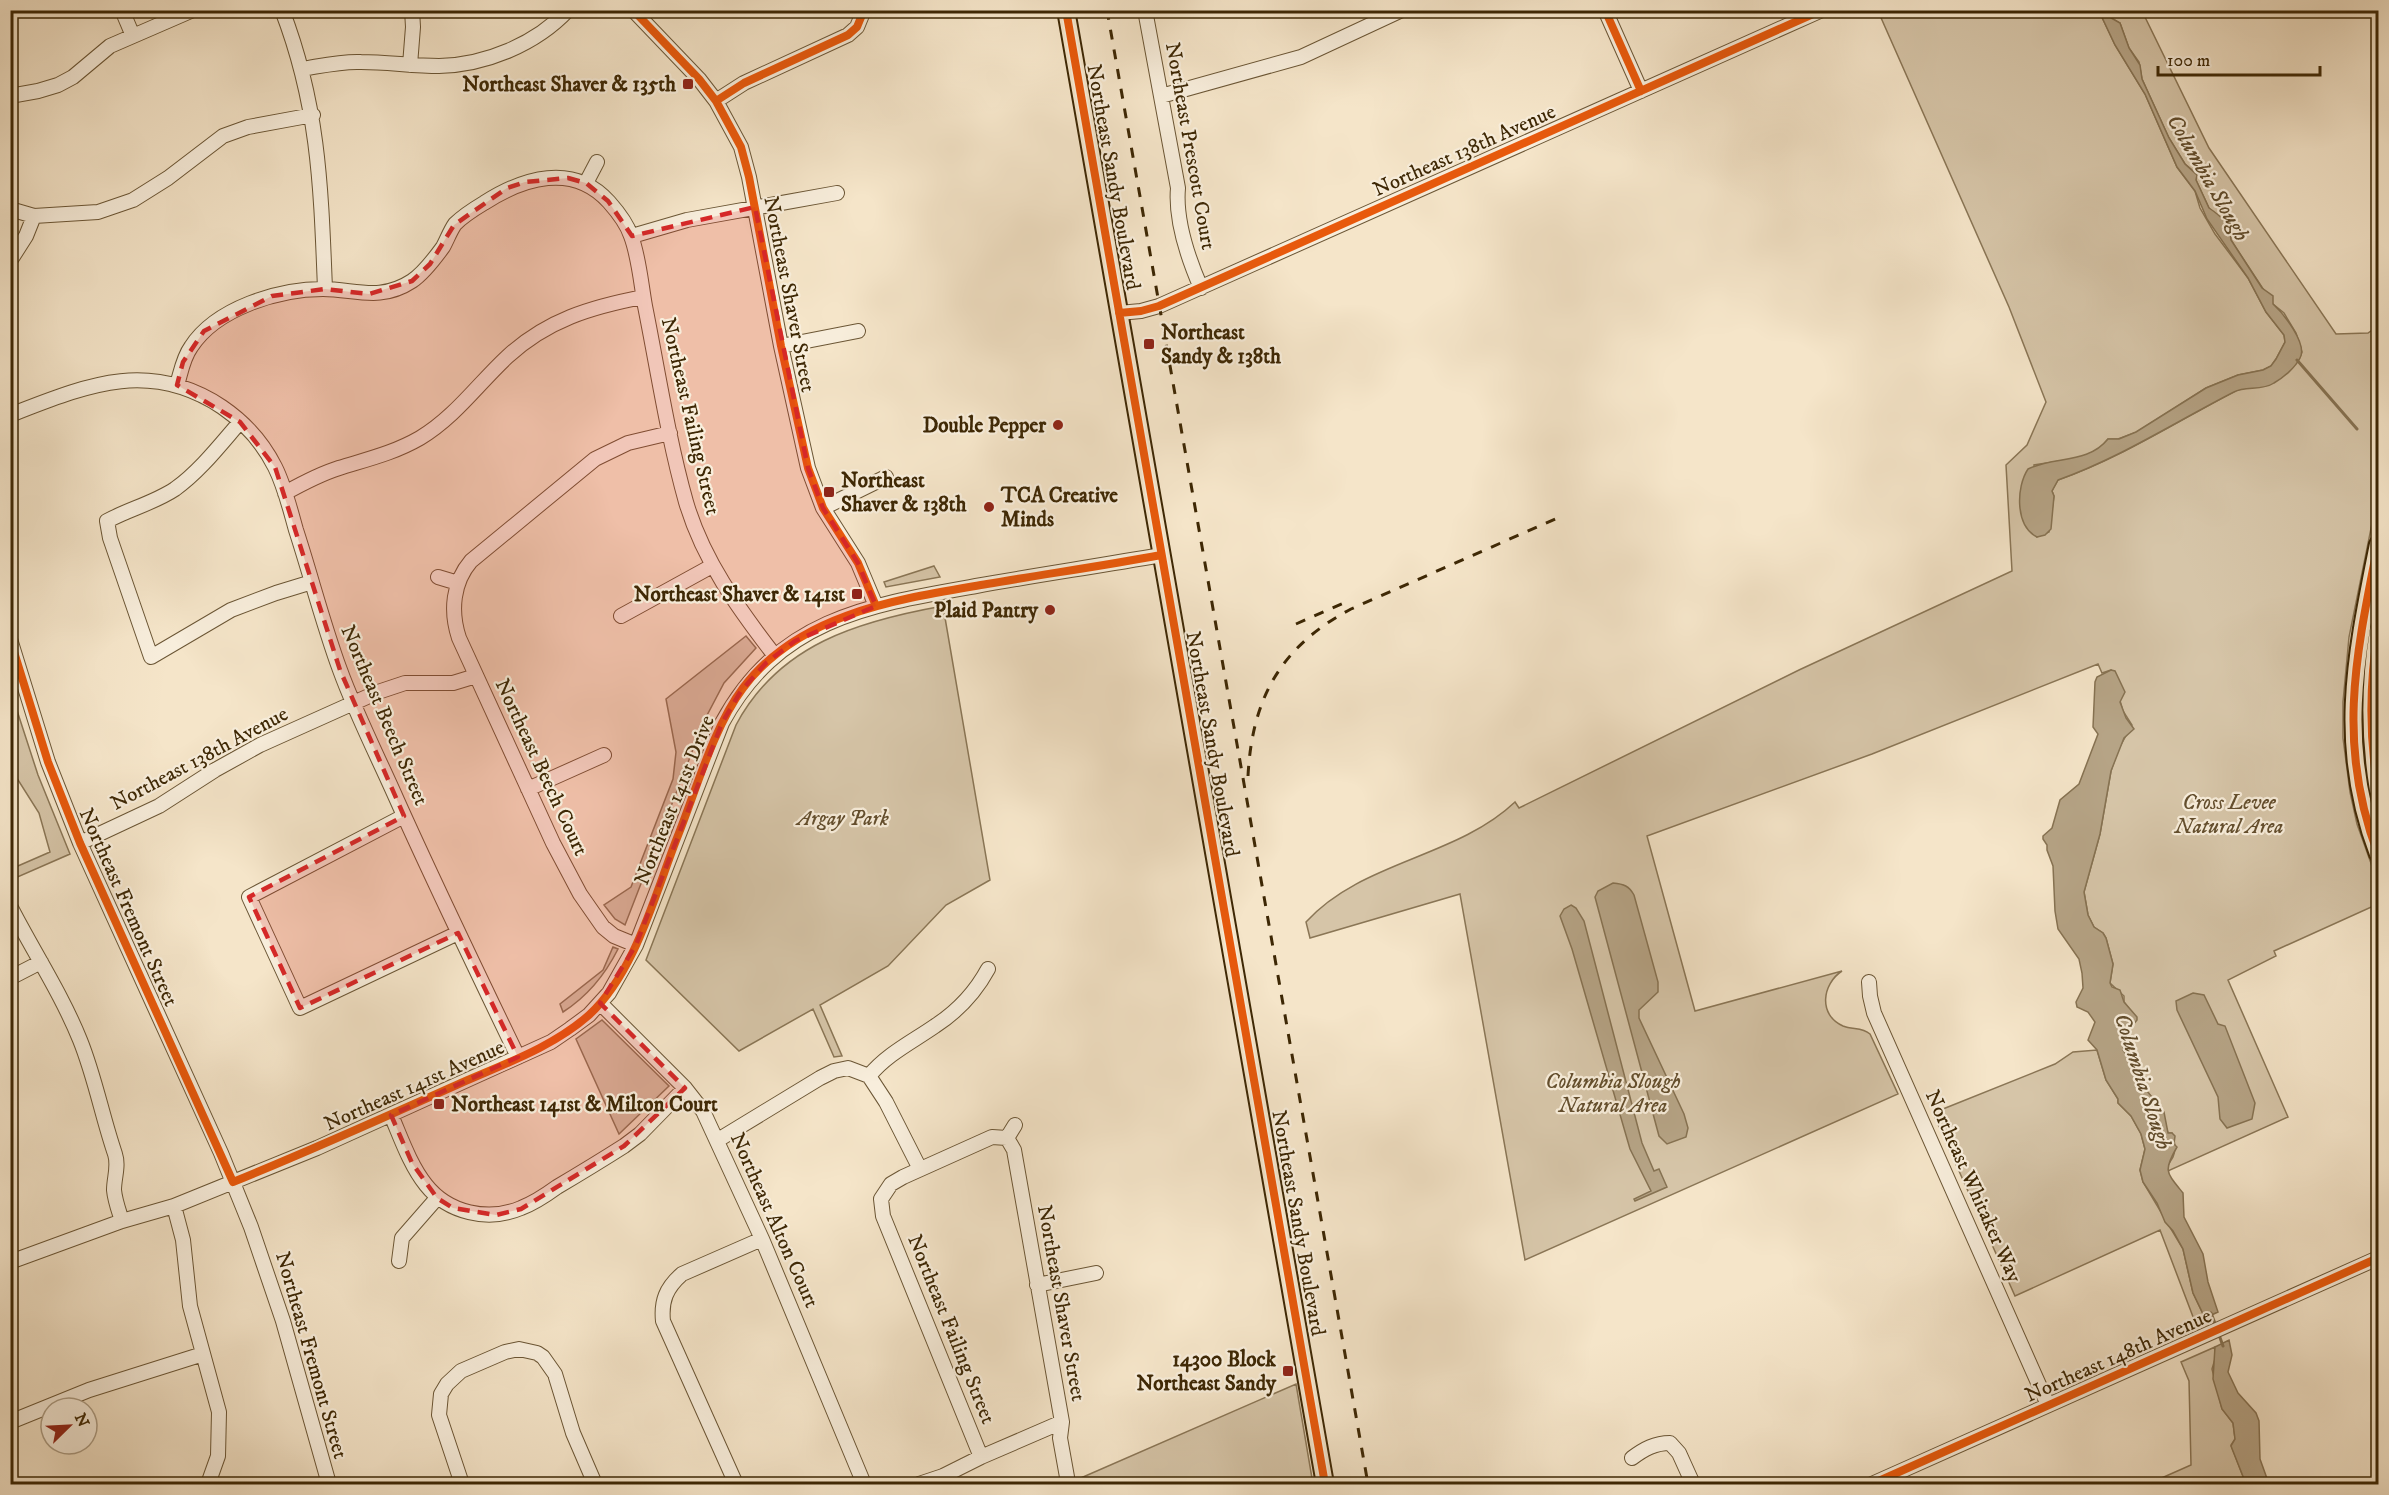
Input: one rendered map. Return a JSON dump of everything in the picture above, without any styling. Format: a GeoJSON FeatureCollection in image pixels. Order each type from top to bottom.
{"type":"FeatureCollection","features":[{"type":"Feature","properties":{"kind":"main road","name":"Northeast Sandy Boulevard"},"geometry":{"type":"LineString","coordinates":[[1066,10],[1302,1341],[1325,1485]]}},
{"type":"Feature","properties":{"kind":"main road"},"geometry":{"type":"LineString","coordinates":[[2379,544],[2357,655],[2352,708],[2358,783],[2367,823],[2379,854]]}},
{"type":"Feature","properties":{"kind":"main road"},"geometry":{"type":"LineString","coordinates":[[2379,631],[2373,663],[2370,713],[2372,750],[2379,790]]}},
{"type":"Feature","properties":{"kind":"street"},"geometry":{"type":"LineString","coordinates":[[122,10],[133,36]]}},
{"type":"Feature","properties":{"kind":"street"},"geometry":{"type":"LineString","coordinates":[[10,96],[58,85],[72,77],[110,46],[193,10]]}},
{"type":"Feature","properties":{"kind":"street"},"geometry":{"type":"LineString","coordinates":[[282,10],[302,69],[313,115],[321,187],[325,289]]}},
{"type":"Feature","properties":{"kind":"street"},"geometry":{"type":"LineString","coordinates":[[410,65],[412,10]]}},
{"type":"Feature","properties":{"kind":"street"},"geometry":{"type":"LineString","coordinates":[[302,69],[359,62],[441,66],[494,56],[535,37],[568,10]]}},
{"type":"Feature","properties":{"kind":"street","name":"Northeast Prescott Court"},"geometry":{"type":"LineString","coordinates":[[1145,10],[1185,244],[1201,288]]}},
{"type":"Feature","properties":{"kind":"street"},"geometry":{"type":"LineString","coordinates":[[1161,96],[1301,57],[1402,10]]}},
{"type":"Feature","properties":{"kind":"street"},"geometry":{"type":"LineString","coordinates":[[1605,10],[1641,91]]}},
{"type":"Feature","properties":{"kind":"street","name":"Northeast 138th Avenue"},"geometry":{"type":"LineString","coordinates":[[1119,313],[1141,311],[1159,306],[1201,288],[1822,10]]}},
{"type":"Feature","properties":{"kind":"street","name":"Northeast Shaver Street"},"geometry":{"type":"LineString","coordinates":[[642,13],[716,100],[741,147],[805,459],[814,490],[858,563],[876,606]]}},
{"type":"Feature","properties":{"kind":"street"},"geometry":{"type":"LineString","coordinates":[[716,100],[744,83],[848,35],[863,14]]}},
{"type":"Feature","properties":{"kind":"street"},"geometry":{"type":"LineString","coordinates":[[10,208],[34,216],[98,213],[133,200],[168,178],[223,136],[248,128],[313,115]]}},
{"type":"Feature","properties":{"kind":"street"},"geometry":{"type":"LineString","coordinates":[[586,183],[597,162]]}},
{"type":"Feature","properties":{"kind":"street"},"geometry":{"type":"LineString","coordinates":[[177,385],[183,362],[191,347],[204,331],[222,318],[272,296],[297,290],[325,289],[369,294],[392,289],[412,281],[430,264],[454,225],[507,188],[541,178],[567,178],[586,183],[608,201],[632,236],[687,220],[837,193]]}},
{"type":"Feature","properties":{"kind":"street"},"geometry":{"type":"LineString","coordinates":[[10,261],[26,236],[34,216]]}},
{"type":"Feature","properties":{"kind":"street","name":"Northeast Failing Street"},"geometry":{"type":"LineString","coordinates":[[632,236],[670,433],[687,505],[712,566],[739,608],[775,656]]}},
{"type":"Feature","properties":{"kind":"street"},"geometry":{"type":"LineString","coordinates":[[285,493],[321,475],[390,454],[421,437],[462,405],[508,356],[555,324],[597,306],[643,297]]}},
{"type":"Feature","properties":{"kind":"street"},"geometry":{"type":"LineString","coordinates":[[781,346],[858,331]]}},
{"type":"Feature","properties":{"kind":"street","name":"Northeast Beech Street"},"geometry":{"type":"LineString","coordinates":[[10,415],[78,389],[103,383],[154,380],[177,385],[201,395],[240,422],[264,449],[275,467],[285,493],[331,644],[353,702],[458,933],[518,1057]]}},
{"type":"Feature","properties":{"kind":"street"},"geometry":{"type":"LineString","coordinates":[[240,422],[191,476],[174,489],[107,521],[110,538],[152,657],[231,610],[312,582]]}},
{"type":"Feature","properties":{"kind":"street"},"geometry":{"type":"LineString","coordinates":[[438,577],[458,583],[462,572],[471,561],[595,459],[628,443],[670,433]]}},
{"type":"Feature","properties":{"kind":"street"},"geometry":{"type":"LineString","coordinates":[[823,508],[886,477]]}},
{"type":"Feature","properties":{"kind":"street","name":"Northeast 141st Drive"},"geometry":{"type":"LineString","coordinates":[[600,1003],[636,945],[722,723],[744,686],[775,656],[824,625],[906,598],[1161,555]]}},
{"type":"Feature","properties":{"kind":"street"},"geometry":{"type":"LineString","coordinates":[[621,616],[712,566]]}},
{"type":"Feature","properties":{"kind":"street","name":"Northeast Beech Court"},"geometry":{"type":"LineString","coordinates":[[458,583],[453,612],[455,626],[565,867],[603,927],[614,936],[636,945]]}},
{"type":"Feature","properties":{"kind":"street","name":"Northeast Fremont Street"},"geometry":{"type":"LineString","coordinates":[[10,639],[48,762],[80,843],[233,1182],[272,1287],[329,1485]]}},
{"type":"Feature","properties":{"kind":"street","name":"Northeast 138th Avenue"},"geometry":{"type":"LineString","coordinates":[[80,843],[159,806],[214,770],[260,745],[353,702],[405,683],[453,683],[476,676]]}},
{"type":"Feature","properties":{"kind":"street"},"geometry":{"type":"LineString","coordinates":[[528,789],[604,755]]}},
{"type":"Feature","properties":{"kind":"street"},"geometry":{"type":"LineString","coordinates":[[404,816],[249,897],[300,1008],[458,933]]}},
{"type":"Feature","properties":{"kind":"street"},"geometry":{"type":"LineString","coordinates":[[10,906],[42,962],[80,1041],[117,1164],[114,1189],[122,1221]]}},
{"type":"Feature","properties":{"kind":"street"},"geometry":{"type":"LineString","coordinates":[[10,978],[42,962]]}},
{"type":"Feature","properties":{"kind":"street"},"geometry":{"type":"LineString","coordinates":[[869,1076],[897,1050],[960,1008],[977,990],[988,969]]}},
{"type":"Feature","properties":{"kind":"street","name":"Northeast Whitaker Way"},"geometry":{"type":"LineString","coordinates":[[1869,982],[1874,1013],[2048,1405]]}},
{"type":"Feature","properties":{"kind":"street","name":"Northeast 141st Avenue"},"geometry":{"type":"LineString","coordinates":[[10,1262],[122,1221],[174,1206],[390,1115],[551,1042],[589,1015],[600,1003]]}},
{"type":"Feature","properties":{"kind":"street","name":"Northeast Alton Court"},"geometry":{"type":"LineString","coordinates":[[600,1003],[686,1089],[703,1111],[762,1239],[864,1485]]}},
{"type":"Feature","properties":{"kind":"street"},"geometry":{"type":"LineString","coordinates":[[718,1140],[834,1071],[848,1068],[869,1076],[886,1102],[920,1169],[992,1137],[1007,1138],[1015,1125]]}},
{"type":"Feature","properties":{"kind":"street"},"geometry":{"type":"LineString","coordinates":[[390,1115],[412,1163],[424,1184],[437,1198],[453,1208],[472,1213],[496,1215],[521,1209],[640,1134],[686,1089]]}},
{"type":"Feature","properties":{"kind":"street","name":"Northeast Shaver Street"},"geometry":{"type":"LineString","coordinates":[[1007,1138],[1014,1150],[1038,1285],[1062,1422],[1060,1438],[1067,1478]]}},
{"type":"Feature","properties":{"kind":"street","name":"Northeast Failing Street"},"geometry":{"type":"LineString","coordinates":[[920,1169],[891,1184],[881,1199],[883,1216],[981,1457]]}},
{"type":"Feature","properties":{"kind":"street"},"geometry":{"type":"LineString","coordinates":[[399,1261],[402,1238],[437,1198]]}},
{"type":"Feature","properties":{"kind":"street"},"geometry":{"type":"LineString","coordinates":[[174,1206],[183,1240],[189,1306],[219,1412],[218,1456],[208,1485]]}},
{"type":"Feature","properties":{"kind":"street"},"geometry":{"type":"LineString","coordinates":[[736,1485],[663,1321],[661,1292],[682,1274],[762,1239]]}},
{"type":"Feature","properties":{"kind":"street","name":"Northeast 148th Avenue"},"geometry":{"type":"LineString","coordinates":[[1872,1485],[2379,1258]]}},
{"type":"Feature","properties":{"kind":"street"},"geometry":{"type":"LineString","coordinates":[[1038,1285],[1096,1273]]}},
{"type":"Feature","properties":{"kind":"street"},"geometry":{"type":"LineString","coordinates":[[462,1485],[440,1415],[441,1394],[453,1377],[511,1350],[528,1350],[543,1357],[555,1374],[573,1433],[595,1485]]}},
{"type":"Feature","properties":{"kind":"street"},"geometry":{"type":"LineString","coordinates":[[10,1422],[89,1390],[203,1354]]}},
{"type":"Feature","properties":{"kind":"street"},"geometry":{"type":"LineString","coordinates":[[919,1485],[944,1476],[981,1457],[1062,1422]]}},
{"type":"Feature","properties":{"kind":"street"},"geometry":{"type":"LineString","coordinates":[[1632,1458],[1660,1443],[1671,1443],[1679,1453],[1693,1485]]}},
{"type":"Feature","properties":{"kind":"highlighted area"},"geometry":{"type":"Polygon","coordinates":[[[568,178],[586,183],[608,201],[632,236],[755,207],[808,468],[823,508],[858,563],[876,606],[795,641],[766,663],[741,691],[722,723],[636,945],[600,1003],[685,1088],[624,1146],[521,1209],[496,1215],[453,1208],[437,1198],[412,1163],[391,1115],[518,1057],[458,933],[300,1008],[249,897],[404,816],[340,670],[275,467],[240,422],[177,385],[183,362],[204,331],[272,296],[325,289],[369,294],[412,281],[430,264],[454,225],[507,188],[525,182],[568,178]]]}},
{"type":"Feature","properties":{"kind":"green space"},"geometry":{"type":"Polygon","coordinates":[[[1878,11],[2099,11],[2115,45],[2145,94],[2177,167],[2195,191],[2200,208],[2215,234],[2248,278],[2266,312],[2284,335],[2285,342],[2271,366],[2238,375],[2206,388],[2137,432],[2118,439],[2108,439],[2099,449],[2080,458],[2034,465],[2037,537],[2049,532],[2054,496],[2052,491],[2058,480],[2127,450],[2237,390],[2285,372],[2299,359],[2302,352],[2296,333],[2284,313],[2273,304],[2231,240],[2229,229],[2209,208],[2196,180],[2196,173],[2185,164],[2169,138],[2142,79],[2139,62],[2129,48],[2120,23],[2111,18],[2107,11],[2142,11],[2209,148],[2336,334],[2368,333],[2378,326],[2378,494],[2349,637],[2343,702],[2343,738],[2357,824],[2378,883],[2378,904],[2274,951],[2276,956],[2228,980],[2288,1117],[2168,1171],[2168,1165],[2175,1151],[2173,1135],[2168,1133],[2160,1108],[2143,1086],[2138,1073],[2123,1050],[2122,1042],[2130,1010],[2124,1002],[2124,996],[2110,983],[2113,964],[2106,938],[2094,927],[2088,915],[2084,892],[2100,834],[2111,771],[2118,750],[2132,725],[2123,711],[2111,670],[2102,673],[2098,664],[1872,754],[1647,836],[1695,1011],[1842,971],[1835,977],[1827,991],[1826,1007],[1829,1015],[1843,1026],[1864,1030],[1870,1034],[1898,1094],[1525,1260],[1460,894],[1310,938],[1306,922],[1328,902],[1354,885],[1465,836],[1491,821],[1515,802],[1519,808],[1799,670],[2012,571],[2006,465],[2027,445],[2046,402],[2009,307],[1878,11]]]}},
{"type":"Feature","properties":{"kind":"green space"},"geometry":{"type":"Polygon","coordinates":[[[934,566],[940,577],[886,587],[884,582],[934,566]]]}},
{"type":"Feature","properties":{"kind":"green space","name":"Argay Park"},"geometry":{"type":"Polygon","coordinates":[[[943,606],[990,880],[946,905],[888,966],[820,1005],[842,1056],[834,1057],[813,1009],[739,1051],[646,960],[736,725],[754,697],[775,674],[798,656],[824,641],[881,620],[943,606]]]}},
{"type":"Feature","properties":{"kind":"green space"},"geometry":{"type":"Polygon","coordinates":[[[746,636],[756,648],[724,683],[704,721],[625,925],[615,919],[604,905],[631,887],[673,779],[676,752],[666,699],[746,636]]]}},
{"type":"Feature","properties":{"kind":"green space"},"geometry":{"type":"Polygon","coordinates":[[[11,692],[38,775],[70,854],[13,879],[11,869],[50,852],[39,813],[13,772],[10,750],[11,692]]]}},
{"type":"Feature","properties":{"kind":"green space"},"geometry":{"type":"Polygon","coordinates":[[[613,947],[618,949],[601,976],[588,992],[563,1012],[560,1004],[603,970],[613,947]]]}},
{"type":"Feature","properties":{"kind":"green space"},"geometry":{"type":"Polygon","coordinates":[[[602,1020],[669,1086],[619,1134],[576,1039],[602,1020]]]}},
{"type":"Feature","properties":{"kind":"green space"},"geometry":{"type":"Polygon","coordinates":[[[2097,1050],[2106,1080],[2118,1099],[2118,1103],[2131,1116],[2141,1134],[2145,1149],[2140,1170],[2143,1182],[2183,1249],[2193,1293],[2205,1318],[2195,1322],[2160,1230],[2015,1296],[1933,1113],[2055,1064],[2073,1052],[2097,1050]]]}},
{"type":"Feature","properties":{"kind":"green space"},"geometry":{"type":"Polygon","coordinates":[[[2215,1347],[2212,1369],[2222,1409],[2233,1423],[2235,1439],[2231,1445],[2246,1484],[2148,1484],[2191,1465],[2189,1381],[2181,1362],[2215,1347]]]}},
{"type":"Feature","properties":{"kind":"green space"},"geometry":{"type":"Polygon","coordinates":[[[1296,1384],[1313,1484],[1067,1484],[1296,1384]]]}},
{"type":"Feature","properties":{"kind":"shaded area"},"geometry":{"type":"Polygon","coordinates":[[[2099,11],[2107,11],[2111,18],[2120,23],[2129,48],[2140,65],[2142,79],[2169,138],[2185,164],[2197,175],[2196,180],[2209,208],[2224,221],[2229,229],[2231,240],[2262,288],[2273,296],[2273,304],[2283,314],[2298,337],[2302,352],[2292,369],[2274,383],[2234,392],[2103,461],[2058,480],[2052,491],[2054,496],[2051,529],[2045,535],[2037,537],[2030,532],[2021,515],[2021,486],[2028,469],[2091,452],[2108,439],[2119,439],[2136,432],[2206,388],[2238,375],[2263,370],[2271,366],[2285,342],[2284,335],[2266,312],[2248,278],[2207,219],[2195,191],[2177,167],[2145,94],[2115,45],[2099,11]]]}},
{"type":"Feature","properties":{"kind":"shaded area"},"geometry":{"type":"Polygon","coordinates":[[[2111,670],[2115,671],[2125,692],[2120,702],[2126,718],[2134,729],[2124,738],[2111,771],[2100,834],[2084,892],[2088,915],[2094,927],[2106,938],[2113,964],[2110,983],[2112,987],[2120,990],[2124,1002],[2137,1017],[2123,1037],[2123,1050],[2138,1073],[2143,1086],[2164,1112],[2168,1133],[2175,1136],[2174,1144],[2177,1147],[2168,1171],[2183,1193],[2184,1217],[2203,1254],[2208,1282],[2218,1312],[2205,1318],[2193,1293],[2183,1249],[2143,1182],[2140,1170],[2145,1149],[2141,1134],[2131,1116],[2118,1103],[2118,1099],[2106,1080],[2097,1050],[2088,1040],[2095,1022],[2088,1012],[2077,1007],[2076,1002],[2083,988],[2082,973],[2079,959],[2058,929],[2053,866],[2043,839],[2043,836],[2052,828],[2060,800],[2079,784],[2098,734],[2093,727],[2095,682],[2097,677],[2111,670]]]}},
{"type":"Feature","properties":{"kind":"shaded area"},"geometry":{"type":"Polygon","coordinates":[[[1613,883],[1626,886],[1634,895],[1658,982],[1658,992],[1639,1010],[1639,1018],[1684,1114],[1688,1128],[1686,1137],[1667,1144],[1659,1136],[1595,897],[1598,891],[1613,883]]]}},
{"type":"Feature","properties":{"kind":"shaded area"},"geometry":{"type":"Polygon","coordinates":[[[1571,905],[1576,908],[1584,921],[1642,1143],[1654,1171],[1659,1169],[1667,1187],[1635,1201],[1634,1199],[1651,1191],[1630,1149],[1572,949],[1560,916],[1564,909],[1571,905]]]}},
{"type":"Feature","properties":{"kind":"shaded area"},"geometry":{"type":"Polygon","coordinates":[[[2193,993],[2204,995],[2218,1024],[2225,1026],[2255,1103],[2252,1119],[2227,1128],[2220,1119],[2218,1097],[2177,1010],[2176,1001],[2193,993]]]}},
{"type":"Feature","properties":{"kind":"shaded area"},"geometry":{"type":"Polygon","coordinates":[[[2229,1340],[2232,1355],[2228,1372],[2238,1393],[2256,1413],[2259,1421],[2260,1459],[2269,1484],[2246,1484],[2231,1446],[2235,1439],[2233,1423],[2222,1409],[2213,1379],[2215,1347],[2229,1340]]]}},
{"type":"Feature","properties":{"kind":"waterway","name":"Columbia Slough"},"geometry":{"type":"LineString","coordinates":[[2297,360],[2357,429]]}},
{"type":"Feature","properties":{"kind":"waterway","name":"Columbia Slough"},"geometry":{"type":"LineString","coordinates":[[2211,1313],[2216,1326]]}},
{"type":"Feature","properties":{"kind":"waterway","name":"Columbia Slough"},"geometry":{"type":"LineString","coordinates":[[2218,1332],[2223,1346]]}},
{"type":"Feature","properties":{"kind":"railway"},"geometry":{"type":"LineString","coordinates":[[1107,10],[1368,1484]]}},
{"type":"Feature","properties":{"kind":"railway"},"geometry":{"type":"LineString","coordinates":[[1248,776],[1256,722],[1264,699],[1275,677],[1306,640],[1351,609],[1562,516]]}},
{"type":"Feature","properties":{"kind":"railway"},"geometry":{"type":"LineString","coordinates":[[1296,624],[1344,603]]}},
{"type":"Feature","properties":{"kind":"cycle path"},"geometry":{"type":"LineString","coordinates":[[633,10],[699,79],[716,101],[741,147],[808,468],[823,508],[858,563],[876,606]]}},
{"type":"Feature","properties":{"kind":"cycle path"},"geometry":{"type":"LineString","coordinates":[[716,101],[744,83],[848,35],[857,27],[864,10]]}},
{"type":"Feature","properties":{"kind":"cycle path"},"geometry":{"type":"LineString","coordinates":[[1066,10],[1325,1484]]}},
{"type":"Feature","properties":{"kind":"cycle path"},"geometry":{"type":"LineString","coordinates":[[1605,10],[1641,91]]}},
{"type":"Feature","properties":{"kind":"cycle path"},"geometry":{"type":"LineString","coordinates":[[1119,313],[1141,311],[1159,306],[1822,10]]}},
{"type":"Feature","properties":{"kind":"cycle path"},"geometry":{"type":"LineString","coordinates":[[2378,544],[2357,661],[2354,699],[2357,775],[2365,814],[2378,854]]}},
{"type":"Feature","properties":{"kind":"cycle path"},"geometry":{"type":"LineString","coordinates":[[10,639],[48,762],[80,843],[233,1182],[528,1054],[560,1036],[589,1015],[619,978],[642,932],[706,760],[732,704],[766,662],[793,642],[822,626],[887,603],[1161,555]]}},
{"type":"Feature","properties":{"kind":"cycle path"},"geometry":{"type":"LineString","coordinates":[[2378,631],[2371,710],[2378,790]]}},
{"type":"Feature","properties":{"kind":"cycle path"},"geometry":{"type":"LineString","coordinates":[[1872,1484],[2378,1258]]}},
{"type":"Feature","properties":{"kind":"place","name":"Northeast Shaver & 135th"},"geometry":{"type":"Point","coordinates":[688,84]}},
{"type":"Feature","properties":{"kind":"place","name":"Northeast Sandy & 138th"},"geometry":{"type":"Point","coordinates":[1149,344]}},
{"type":"Feature","properties":{"kind":"place","name":"Double Pepper"},"geometry":{"type":"Point","coordinates":[1058,425]}},
{"type":"Feature","properties":{"kind":"place","name":"Northeast Shaver & 138th"},"geometry":{"type":"Point","coordinates":[829,492]}},
{"type":"Feature","properties":{"kind":"place","name":"TCA Creative Minds"},"geometry":{"type":"Point","coordinates":[989,507]}},
{"type":"Feature","properties":{"kind":"place","name":"Northeast Shaver & 141st"},"geometry":{"type":"Point","coordinates":[857,594]}},
{"type":"Feature","properties":{"kind":"place","name":"Plaid Pantry"},"geometry":{"type":"Point","coordinates":[1050,610]}},
{"type":"Feature","properties":{"kind":"place","name":"Northeast 141st & Milton Court"},"geometry":{"type":"Point","coordinates":[439,1104]}},
{"type":"Feature","properties":{"kind":"place","name":"14300 Block Northeast Sandy"},"geometry":{"type":"Point","coordinates":[1288,1371]}},
{"type":"Feature","properties":{"kind":"park label","name":"Cross Levee Natural Area"},"geometry":{"type":"Point","coordinates":[2229,814]}},
{"type":"Feature","properties":{"kind":"park label","name":"Columbia Slough Natural Area"},"geometry":{"type":"Point","coordinates":[1613,1093]}}]}
